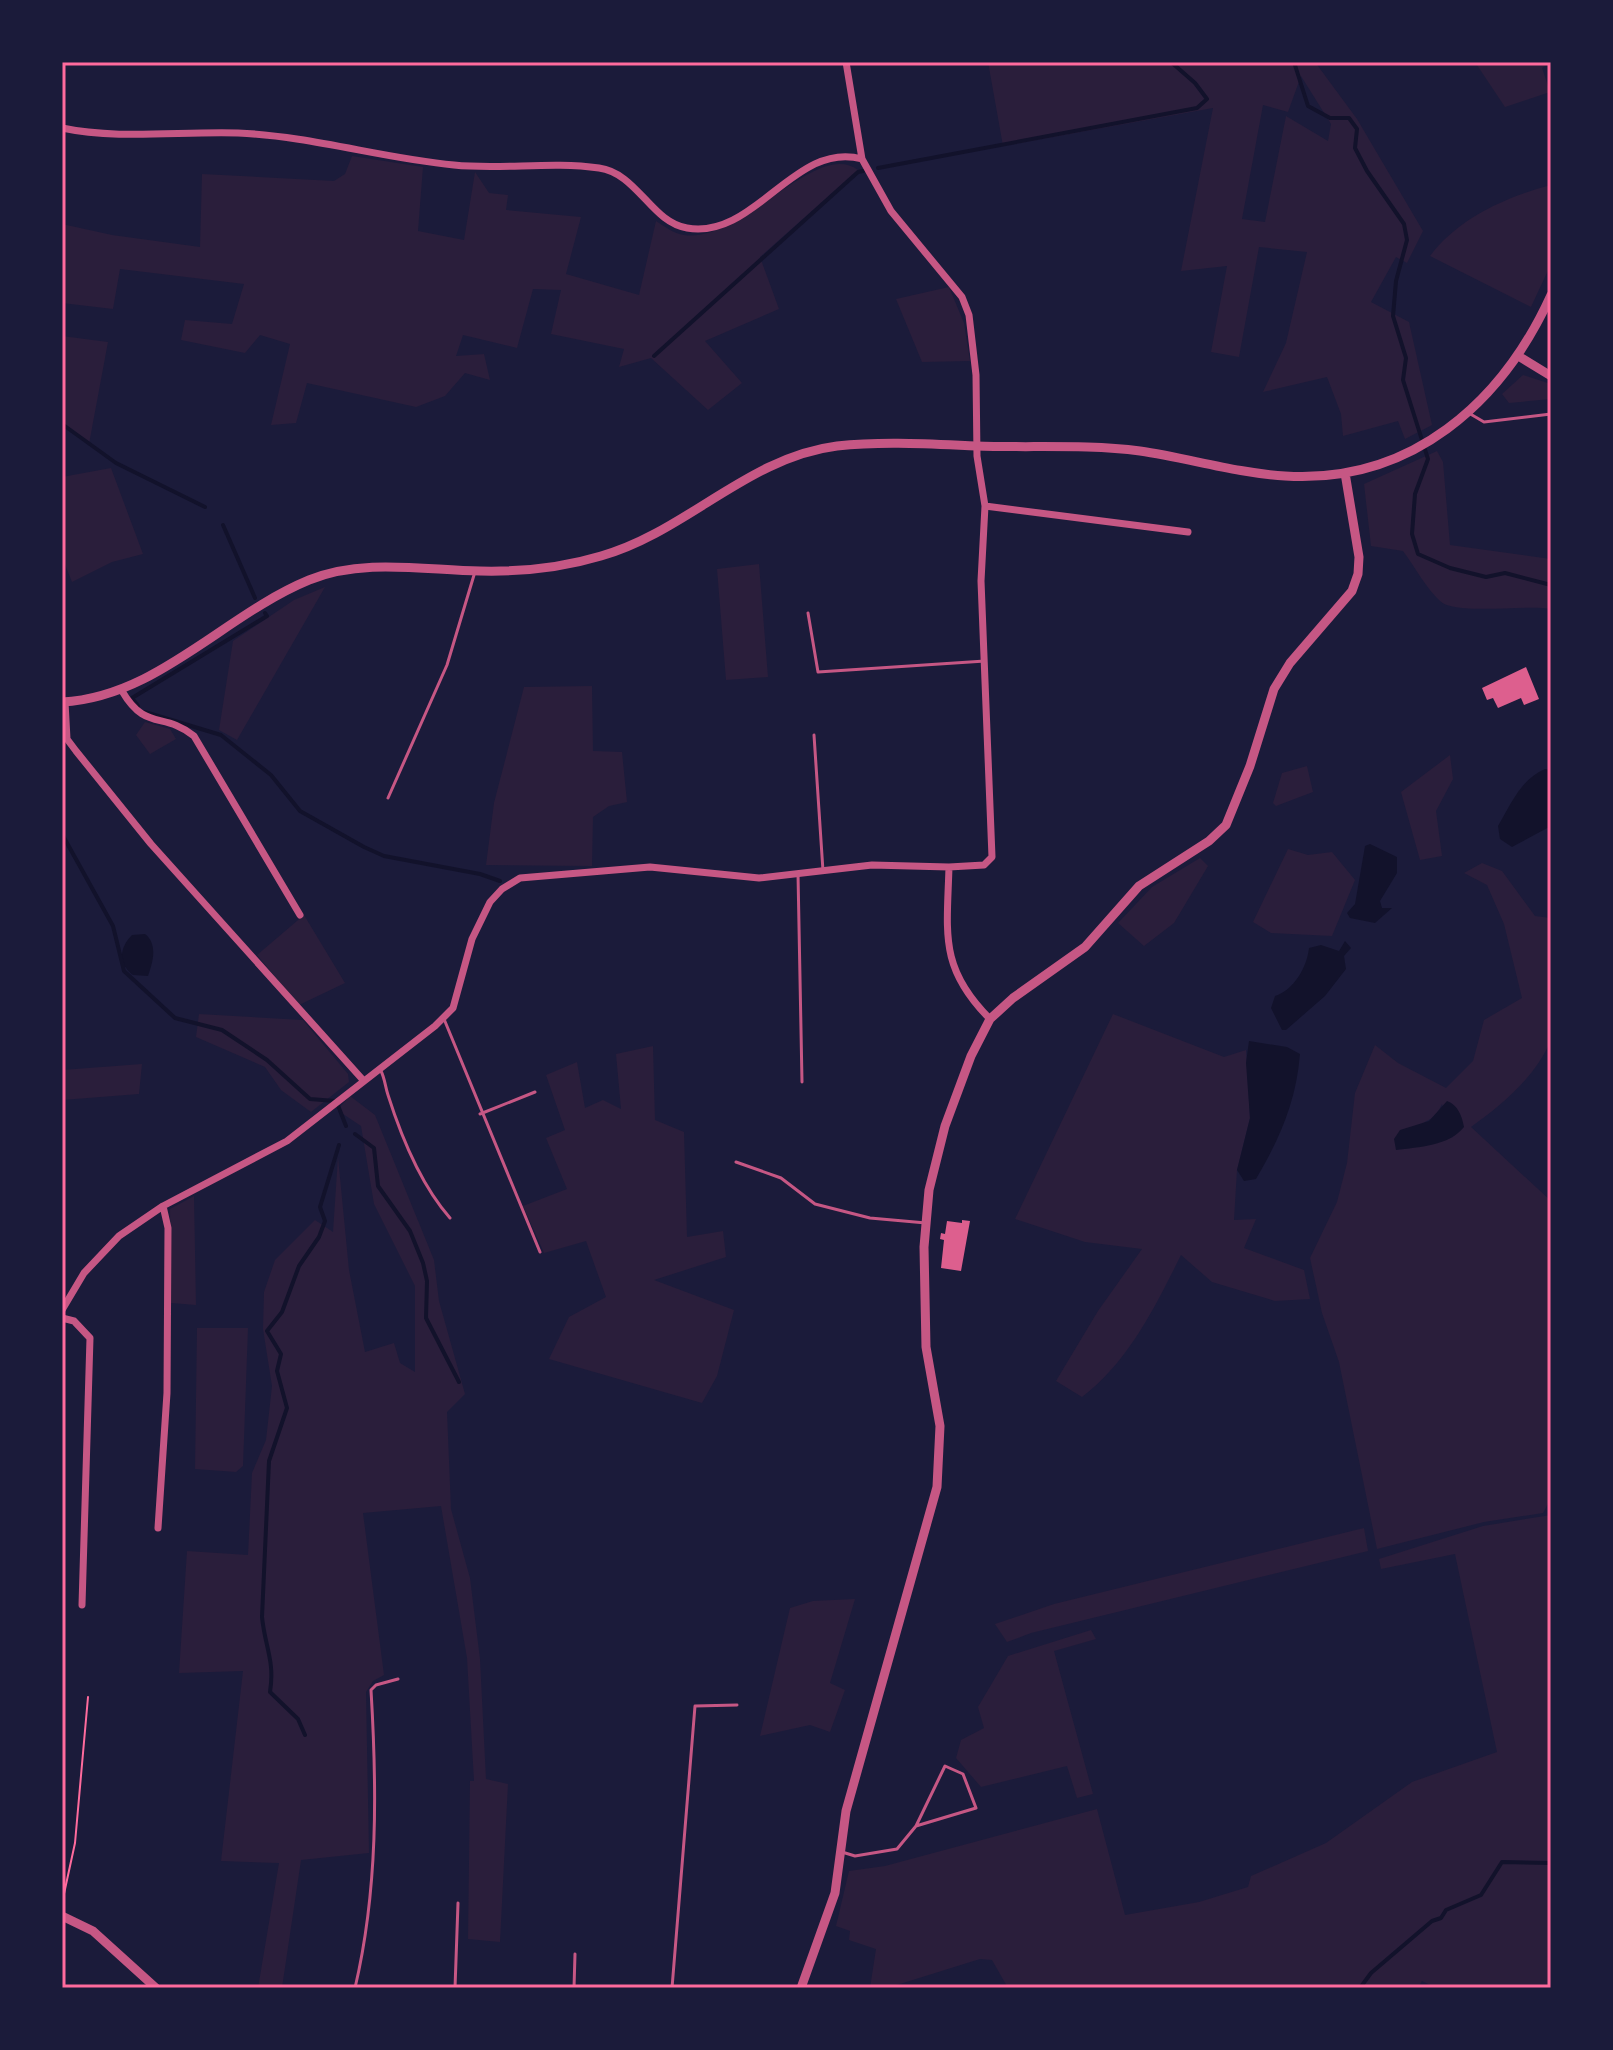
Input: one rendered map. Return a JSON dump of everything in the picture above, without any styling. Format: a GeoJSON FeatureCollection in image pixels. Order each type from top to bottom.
{"type":"FeatureCollection","features":[{"type":"Feature","properties":{"kind":"street"},"geometry":{"type":"LineString","coordinates":[[62,1310],[84,1273],[119,1236],[163,1206],[287,1141],[453,1008],[472,939],[490,902],[502,889],[520,878],[650,867],[759,878],[872,865],[984,865],[992,857],[981,581],[985,506],[976,446],[974,345],[966,306],[906,232],[862,159],[846,62]]}},
{"type":"Feature","properties":{"kind":"street"},"geometry":{"type":"LineString","coordinates":[[62,128],[291,136],[397,159],[457,166],[602,168],[630,182],[672,222],[687,228],[730,222],[816,164],[840,156],[862,159]]}},
{"type":"Feature","properties":{"kind":"street"},"geometry":{"type":"LineString","coordinates":[[363,1080],[151,844],[76,751],[67,739],[64,702],[122,691],[280,596],[321,575],[383,567],[537,570],[602,556],[637,544],[767,467],[800,453],[897,443],[1137,451],[1289,477],[1345,473],[1410,452],[1440,434],[1467,412],[1520,357],[1551,295]]}},
{"type":"Feature","properties":{"kind":"street"},"geometry":{"type":"LineString","coordinates":[[1520,357],[1551,376]]}},
{"type":"Feature","properties":{"kind":"street"},"geometry":{"type":"LineString","coordinates":[[801,1988],[835,1893],[846,1811],[937,1487],[940,1426],[924,1319],[926,1223],[932,1178],[945,1126],[971,1056],[990,1019],[1013,998],[1085,947],[1139,886],[1209,841],[1226,825],[1250,766],[1274,689],[1290,663],[1352,591],[1358,574],[1359,557],[1345,473]]}},
{"type":"Feature","properties":{"kind":"street"},"geometry":{"type":"LineString","coordinates":[[985,506],[1188,532]]}},
{"type":"Feature","properties":{"kind":"street"},"geometry":{"type":"LineString","coordinates":[[122,691],[134,711],[142,717],[174,725],[194,736],[300,915]]}},
{"type":"Feature","properties":{"kind":"street"},"geometry":{"type":"LineString","coordinates":[[949,867],[949,961],[978,1007],[990,1019]]}},
{"type":"Feature","properties":{"kind":"street"},"geometry":{"type":"LineString","coordinates":[[158,1528],[168,1361],[168,1218],[163,1206]]}},
{"type":"Feature","properties":{"kind":"street"},"geometry":{"type":"LineString","coordinates":[[62,1318],[74,1321],[90,1338],[82,1605]]}},
{"type":"Feature","properties":{"kind":"street"},"geometry":{"type":"LineString","coordinates":[[62,1916],[93,1931],[156,1988]]}},
{"type":"Feature","properties":{"kind":"lane"},"geometry":{"type":"LineString","coordinates":[[1467,412],[1484,422],[1551,414]]}},
{"type":"Feature","properties":{"kind":"lane"},"geometry":{"type":"LineString","coordinates":[[388,798],[447,665],[475,571]]}},
{"type":"Feature","properties":{"kind":"lane"},"geometry":{"type":"LineString","coordinates":[[808,613],[818,672],[985,661]]}},
{"type":"Feature","properties":{"kind":"lane"},"geometry":{"type":"LineString","coordinates":[[814,735],[823,871]]}},
{"type":"Feature","properties":{"kind":"lane"},"geometry":{"type":"LineString","coordinates":[[798,874],[802,1082]]}},
{"type":"Feature","properties":{"kind":"lane"},"geometry":{"type":"LineString","coordinates":[[443,1017],[480,1114],[540,1252]]}},
{"type":"Feature","properties":{"kind":"lane"},"geometry":{"type":"LineString","coordinates":[[380,1067],[414,1157],[437,1203],[450,1218]]}},
{"type":"Feature","properties":{"kind":"lane"},"geometry":{"type":"LineString","coordinates":[[480,1114],[535,1092]]}},
{"type":"Feature","properties":{"kind":"lane"},"geometry":{"type":"LineString","coordinates":[[736,1162],[781,1178],[815,1204],[826,1208],[870,1218],[926,1223]]}},
{"type":"Feature","properties":{"kind":"lane"},"geometry":{"type":"LineString","coordinates":[[355,1988],[373,1878],[376,1825],[371,1690],[376,1685],[398,1679]]}},
{"type":"Feature","properties":{"kind":"lane"},"geometry":{"type":"LineString","coordinates":[[672,1988],[692,1779],[695,1706],[737,1705]]}},
{"type":"Feature","properties":{"kind":"lane"},"geometry":{"type":"LineString","coordinates":[[842,1852],[855,1856],[897,1849],[916,1826],[945,1766],[963,1774],[976,1808],[916,1826]]}},
{"type":"Feature","properties":{"kind":"lane"},"geometry":{"type":"LineString","coordinates":[[455,1988],[458,1903]]}},
{"type":"Feature","properties":{"kind":"lane"},"geometry":{"type":"LineString","coordinates":[[574,1988],[575,1954]]}},
{"type":"Feature","properties":{"kind":"path"},"geometry":{"type":"LineString","coordinates":[[62,1903],[75,1843],[88,1697]]}},
{"type":"Feature","properties":{"kind":"shaded area"},"geometry":{"type":"Polygon","coordinates":[[[988,62],[1315,62],[1357,119],[1423,231],[1407,263],[1396,257],[1371,302],[1409,322],[1432,425],[1405,439],[1398,421],[1343,436],[1341,414],[1327,377],[1263,392],[1286,343],[1307,252],[1259,247],[1239,357],[1211,352],[1227,266],[1181,271],[1213,108],[1003,146],[988,62]],[[1301,76],[1288,112],[1263,105],[1242,219],[1265,222],[1286,116],[1328,141],[1331,124],[1301,76]]]}},
{"type":"Feature","properties":{"kind":"shaded area"},"geometry":{"type":"Polygon","coordinates":[[[1475,62],[1551,62],[1542,68],[1550,92],[1505,107],[1475,62]]]}},
{"type":"Feature","properties":{"kind":"shaded area"},"geometry":{"type":"Polygon","coordinates":[[[352,156],[423,167],[418,231],[464,240],[475,172],[489,193],[508,195],[506,210],[581,217],[566,274],[639,295],[656,221],[684,235],[706,233],[730,224],[821,168],[841,164],[858,170],[760,257],[779,309],[705,341],[742,383],[708,410],[651,358],[619,367],[624,349],[551,334],[561,290],[533,289],[517,348],[463,335],[456,356],[484,354],[490,380],[465,373],[445,396],[416,407],[307,383],[296,423],[271,425],[290,344],[260,335],[245,353],[181,340],[185,320],[232,324],[244,284],[120,269],[113,309],[62,303],[62,224],[112,235],[200,247],[202,174],[334,181],[345,174],[352,156]]]}},
{"type":"Feature","properties":{"kind":"shaded area"},"geometry":{"type":"Polygon","coordinates":[[[1551,185],[1551,264],[1531,307],[1430,256],[1455,231],[1484,211],[1551,185]]]}},
{"type":"Feature","properties":{"kind":"shaded area"},"geometry":{"type":"Polygon","coordinates":[[[949,287],[964,323],[970,361],[922,362],[896,299],[949,287]]]}},
{"type":"Feature","properties":{"kind":"shaded area"},"geometry":{"type":"Polygon","coordinates":[[[62,336],[108,342],[89,444],[62,426],[62,336]]]}},
{"type":"Feature","properties":{"kind":"shaded area"},"geometry":{"type":"Polygon","coordinates":[[[1523,375],[1551,384],[1551,399],[1509,403],[1502,394],[1523,375]]]}},
{"type":"Feature","properties":{"kind":"shaded area"},"geometry":{"type":"Polygon","coordinates":[[[1437,451],[1443,462],[1450,545],[1551,559],[1551,609],[1476,609],[1448,605],[1430,590],[1403,551],[1371,546],[1364,484],[1437,451]]]}},
{"type":"Feature","properties":{"kind":"shaded area"},"geometry":{"type":"Polygon","coordinates":[[[111,468],[143,554],[112,562],[72,582],[62,557],[62,477],[111,468]]]}},
{"type":"Feature","properties":{"kind":"shaded area"},"geometry":{"type":"Polygon","coordinates":[[[759,564],[768,677],[726,680],[717,569],[759,564]]]}},
{"type":"Feature","properties":{"kind":"shaded area"},"geometry":{"type":"Polygon","coordinates":[[[325,587],[237,740],[219,730],[233,641],[294,600],[325,587]]]}},
{"type":"Feature","properties":{"kind":"shaded area"},"geometry":{"type":"Polygon","coordinates":[[[592,686],[593,751],[622,752],[627,802],[609,806],[593,817],[592,866],[486,865],[494,803],[524,687],[592,686]]]}},
{"type":"Feature","properties":{"kind":"shaded area"},"geometry":{"type":"Polygon","coordinates":[[[145,722],[170,729],[176,739],[150,754],[136,735],[145,722]]]}},
{"type":"Feature","properties":{"kind":"shaded area"},"geometry":{"type":"Polygon","coordinates":[[[1450,755],[1453,779],[1436,811],[1442,856],[1420,860],[1401,792],[1450,755]]]}},
{"type":"Feature","properties":{"kind":"shaded area"},"geometry":{"type":"Polygon","coordinates":[[[1307,766],[1313,792],[1276,806],[1273,803],[1282,773],[1307,766]]]}},
{"type":"Feature","properties":{"kind":"shaded area"},"geometry":{"type":"Polygon","coordinates":[[[1545,769],[1551,770],[1551,826],[1512,847],[1500,839],[1498,826],[1523,786],[1545,769]]]}},
{"type":"Feature","properties":{"kind":"shaded area"},"geometry":{"type":"Polygon","coordinates":[[[1370,844],[1397,857],[1397,873],[1380,901],[1382,908],[1392,908],[1375,923],[1350,918],[1347,913],[1355,904],[1365,846],[1370,844]]]}},
{"type":"Feature","properties":{"kind":"shaded area"},"geometry":{"type":"Polygon","coordinates":[[[1288,849],[1308,855],[1332,852],[1355,880],[1332,936],[1271,933],[1253,922],[1288,849]]]}},
{"type":"Feature","properties":{"kind":"shaded area"},"geometry":{"type":"Polygon","coordinates":[[[1200,858],[1208,866],[1174,923],[1144,946],[1118,923],[1152,887],[1200,858]]]}},
{"type":"Feature","properties":{"kind":"shaded area"},"geometry":{"type":"Polygon","coordinates":[[[1482,863],[1502,871],[1535,916],[1551,918],[1553,1002],[1550,1042],[1536,1067],[1516,1090],[1471,1127],[1551,1201],[1551,1498],[1543,1513],[1484,1522],[1377,1549],[1339,1362],[1322,1313],[1310,1258],[1337,1202],[1347,1163],[1355,1093],[1375,1045],[1398,1063],[1446,1088],[1473,1061],[1484,1020],[1522,998],[1504,924],[1487,885],[1464,873],[1482,863]],[[1442,1104],[1436,1116],[1421,1124],[1424,1146],[1453,1137],[1442,1104]]]}},
{"type":"Feature","properties":{"kind":"shaded area"},"geometry":{"type":"Polygon","coordinates":[[[304,915],[345,983],[299,1005],[257,955],[304,915]]]}},
{"type":"Feature","properties":{"kind":"shaded area"},"geometry":{"type":"Polygon","coordinates":[[[145,934],[152,943],[153,959],[148,976],[133,975],[123,961],[123,950],[132,935],[145,934]]]}},
{"type":"Feature","properties":{"kind":"shaded area"},"geometry":{"type":"Polygon","coordinates":[[[1345,941],[1351,948],[1344,956],[1346,969],[1325,996],[1286,1030],[1282,1030],[1271,1008],[1275,996],[1288,989],[1298,977],[1306,963],[1309,948],[1321,945],[1339,951],[1345,941]]]}},
{"type":"Feature","properties":{"kind":"shaded area"},"geometry":{"type":"Polygon","coordinates":[[[199,1014],[303,1020],[348,1074],[349,1082],[311,1112],[281,1090],[265,1067],[196,1037],[199,1014]]]}},
{"type":"Feature","properties":{"kind":"shaded area"},"geometry":{"type":"Polygon","coordinates":[[[1113,1014],[1224,1057],[1246,1050],[1250,1118],[1237,1170],[1234,1220],[1256,1219],[1244,1248],[1304,1270],[1310,1299],[1275,1301],[1212,1282],[1181,1255],[1151,1313],[1127,1350],[1099,1383],[1082,1397],[1056,1381],[1098,1311],[1142,1249],[1085,1242],[1015,1219],[1113,1014]]]}},
{"type":"Feature","properties":{"kind":"shaded area"},"geometry":{"type":"Polygon","coordinates":[[[1249,1041],[1287,1047],[1300,1054],[1291,1104],[1279,1134],[1256,1179],[1244,1181],[1237,1170],[1250,1118],[1246,1063],[1249,1041]]]}},
{"type":"Feature","properties":{"kind":"shaded area"},"geometry":{"type":"Polygon","coordinates":[[[653,1046],[655,1120],[684,1132],[687,1237],[723,1231],[726,1257],[654,1280],[734,1310],[717,1376],[702,1403],[549,1359],[569,1317],[606,1297],[586,1241],[544,1253],[523,1206],[567,1189],[546,1138],[565,1130],[546,1075],[577,1062],[585,1108],[603,1100],[621,1109],[616,1054],[653,1046]]]}},
{"type":"Feature","properties":{"kind":"shaded area"},"geometry":{"type":"Polygon","coordinates":[[[142,1064],[139,1094],[62,1100],[62,1070],[142,1064]]]}},
{"type":"Feature","properties":{"kind":"shaded area"},"geometry":{"type":"Polygon","coordinates":[[[350,1096],[375,1115],[434,1260],[439,1301],[465,1394],[447,1412],[451,1509],[470,1578],[480,1659],[486,1779],[508,1784],[500,1942],[468,1939],[470,1781],[474,1781],[467,1658],[441,1506],[363,1513],[384,1675],[373,1681],[366,1692],[369,1853],[301,1860],[282,1988],[258,1988],[279,1863],[221,1861],[243,1671],[179,1673],[187,1551],[248,1555],[252,1473],[266,1440],[272,1386],[263,1329],[264,1292],[275,1260],[315,1220],[333,1232],[338,1157],[349,1270],[365,1352],[394,1343],[400,1363],[415,1372],[415,1286],[374,1204],[361,1126],[337,1110],[350,1096]]]}},
{"type":"Feature","properties":{"kind":"shaded area"},"geometry":{"type":"Polygon","coordinates":[[[1447,1101],[1457,1108],[1462,1119],[1464,1127],[1458,1133],[1433,1144],[1396,1150],[1394,1139],[1400,1130],[1429,1121],[1447,1101]]]}},
{"type":"Feature","properties":{"kind":"shaded area"},"geometry":{"type":"Polygon","coordinates":[[[194,1196],[196,1305],[171,1303],[170,1209],[194,1196]]]}},
{"type":"Feature","properties":{"kind":"shaded area"},"geometry":{"type":"Polygon","coordinates":[[[197,1328],[248,1328],[243,1466],[236,1472],[195,1469],[197,1328]]]}},
{"type":"Feature","properties":{"kind":"shaded area"},"geometry":{"type":"Polygon","coordinates":[[[1551,1515],[1551,1988],[1436,1988],[1422,1981],[1418,1988],[1008,1988],[992,1960],[980,1959],[887,1988],[870,1988],[876,1949],[849,1940],[850,1931],[836,1926],[849,1871],[885,1866],[1097,1809],[1125,1915],[1199,1902],[1248,1887],[1251,1876],[1326,1843],[1412,1782],[1497,1752],[1455,1554],[1381,1569],[1379,1559],[1483,1526],[1551,1515]]]}},
{"type":"Feature","properties":{"kind":"shaded area"},"geometry":{"type":"Polygon","coordinates":[[[1364,1528],[1368,1551],[1031,1633],[1007,1642],[995,1624],[1054,1604],[1364,1528]]]}},
{"type":"Feature","properties":{"kind":"shaded area"},"geometry":{"type":"Polygon","coordinates":[[[855,1599],[830,1683],[845,1690],[830,1732],[810,1725],[760,1736],[790,1608],[813,1601],[855,1599]]]}},
{"type":"Feature","properties":{"kind":"shaded area"},"geometry":{"type":"Polygon","coordinates":[[[1091,1630],[1096,1639],[1054,1651],[1093,1794],[1077,1798],[1067,1766],[981,1787],[956,1758],[961,1740],[984,1728],[978,1707],[1008,1656],[1091,1630]]]}},
{"type":"Feature","properties":{"kind":"building"},"geometry":{"type":"Polygon","coordinates":[[[1526,667],[1539,699],[1524,705],[1521,698],[1498,708],[1493,698],[1487,700],[1482,688],[1526,667]]]}},
{"type":"Feature","properties":{"kind":"building"},"geometry":{"type":"Polygon","coordinates":[[[962,1220],[970,1221],[961,1271],[941,1268],[944,1240],[940,1239],[941,1233],[945,1234],[947,1221],[962,1223],[962,1220]]]}},
{"type":"Feature","properties":{"kind":"waterway"},"geometry":{"type":"LineString","coordinates":[[878,168],[1197,108],[1207,99],[1195,83],[1171,62]]}},
{"type":"Feature","properties":{"kind":"waterway"},"geometry":{"type":"LineString","coordinates":[[1294,62],[1308,106],[1330,118],[1349,118],[1357,129],[1355,148],[1404,224],[1407,240],[1396,281],[1393,316],[1406,358],[1403,380],[1428,459],[1415,494],[1412,534],[1418,554],[1450,568],[1486,577],[1505,573],[1551,585]]}},
{"type":"Feature","properties":{"kind":"waterway"},"geometry":{"type":"LineString","coordinates":[[654,356],[858,172],[863,171]]}},
{"type":"Feature","properties":{"kind":"waterway"},"geometry":{"type":"LineString","coordinates":[[62,424],[116,463],[205,507]]}},
{"type":"Feature","properties":{"kind":"waterway"},"geometry":{"type":"LineString","coordinates":[[223,525],[255,598]]}},
{"type":"Feature","properties":{"kind":"waterway"},"geometry":{"type":"LineString","coordinates":[[138,706],[132,698],[267,616],[265,613]]}},
{"type":"Feature","properties":{"kind":"waterway"},"geometry":{"type":"LineString","coordinates":[[145,712],[221,735],[271,775],[300,811],[364,847],[384,856],[480,874],[500,881]]}},
{"type":"Feature","properties":{"kind":"waterway"},"geometry":{"type":"LineString","coordinates":[[62,834],[113,926],[124,971],[175,1018],[222,1030],[267,1060],[310,1099],[335,1101]]}},
{"type":"Feature","properties":{"kind":"waterway"},"geometry":{"type":"LineString","coordinates":[[337,1103],[346,1126]]}},
{"type":"Feature","properties":{"kind":"waterway"},"geometry":{"type":"LineString","coordinates":[[355,1134],[374,1148],[378,1186],[410,1231],[427,1281],[426,1318],[459,1382]]}},
{"type":"Feature","properties":{"kind":"waterway"},"geometry":{"type":"LineString","coordinates":[[305,1735],[298,1719],[270,1692],[270,1663],[262,1617],[269,1461],[287,1408],[277,1371],[281,1354],[267,1331],[282,1312],[299,1266],[319,1237],[325,1221],[320,1207],[339,1145]]}},
{"type":"Feature","properties":{"kind":"waterway"},"geometry":{"type":"LineString","coordinates":[[1360,1988],[1371,1973],[1432,1921],[1441,1918],[1446,1910],[1481,1895],[1502,1862],[1551,1863]]}}]}
